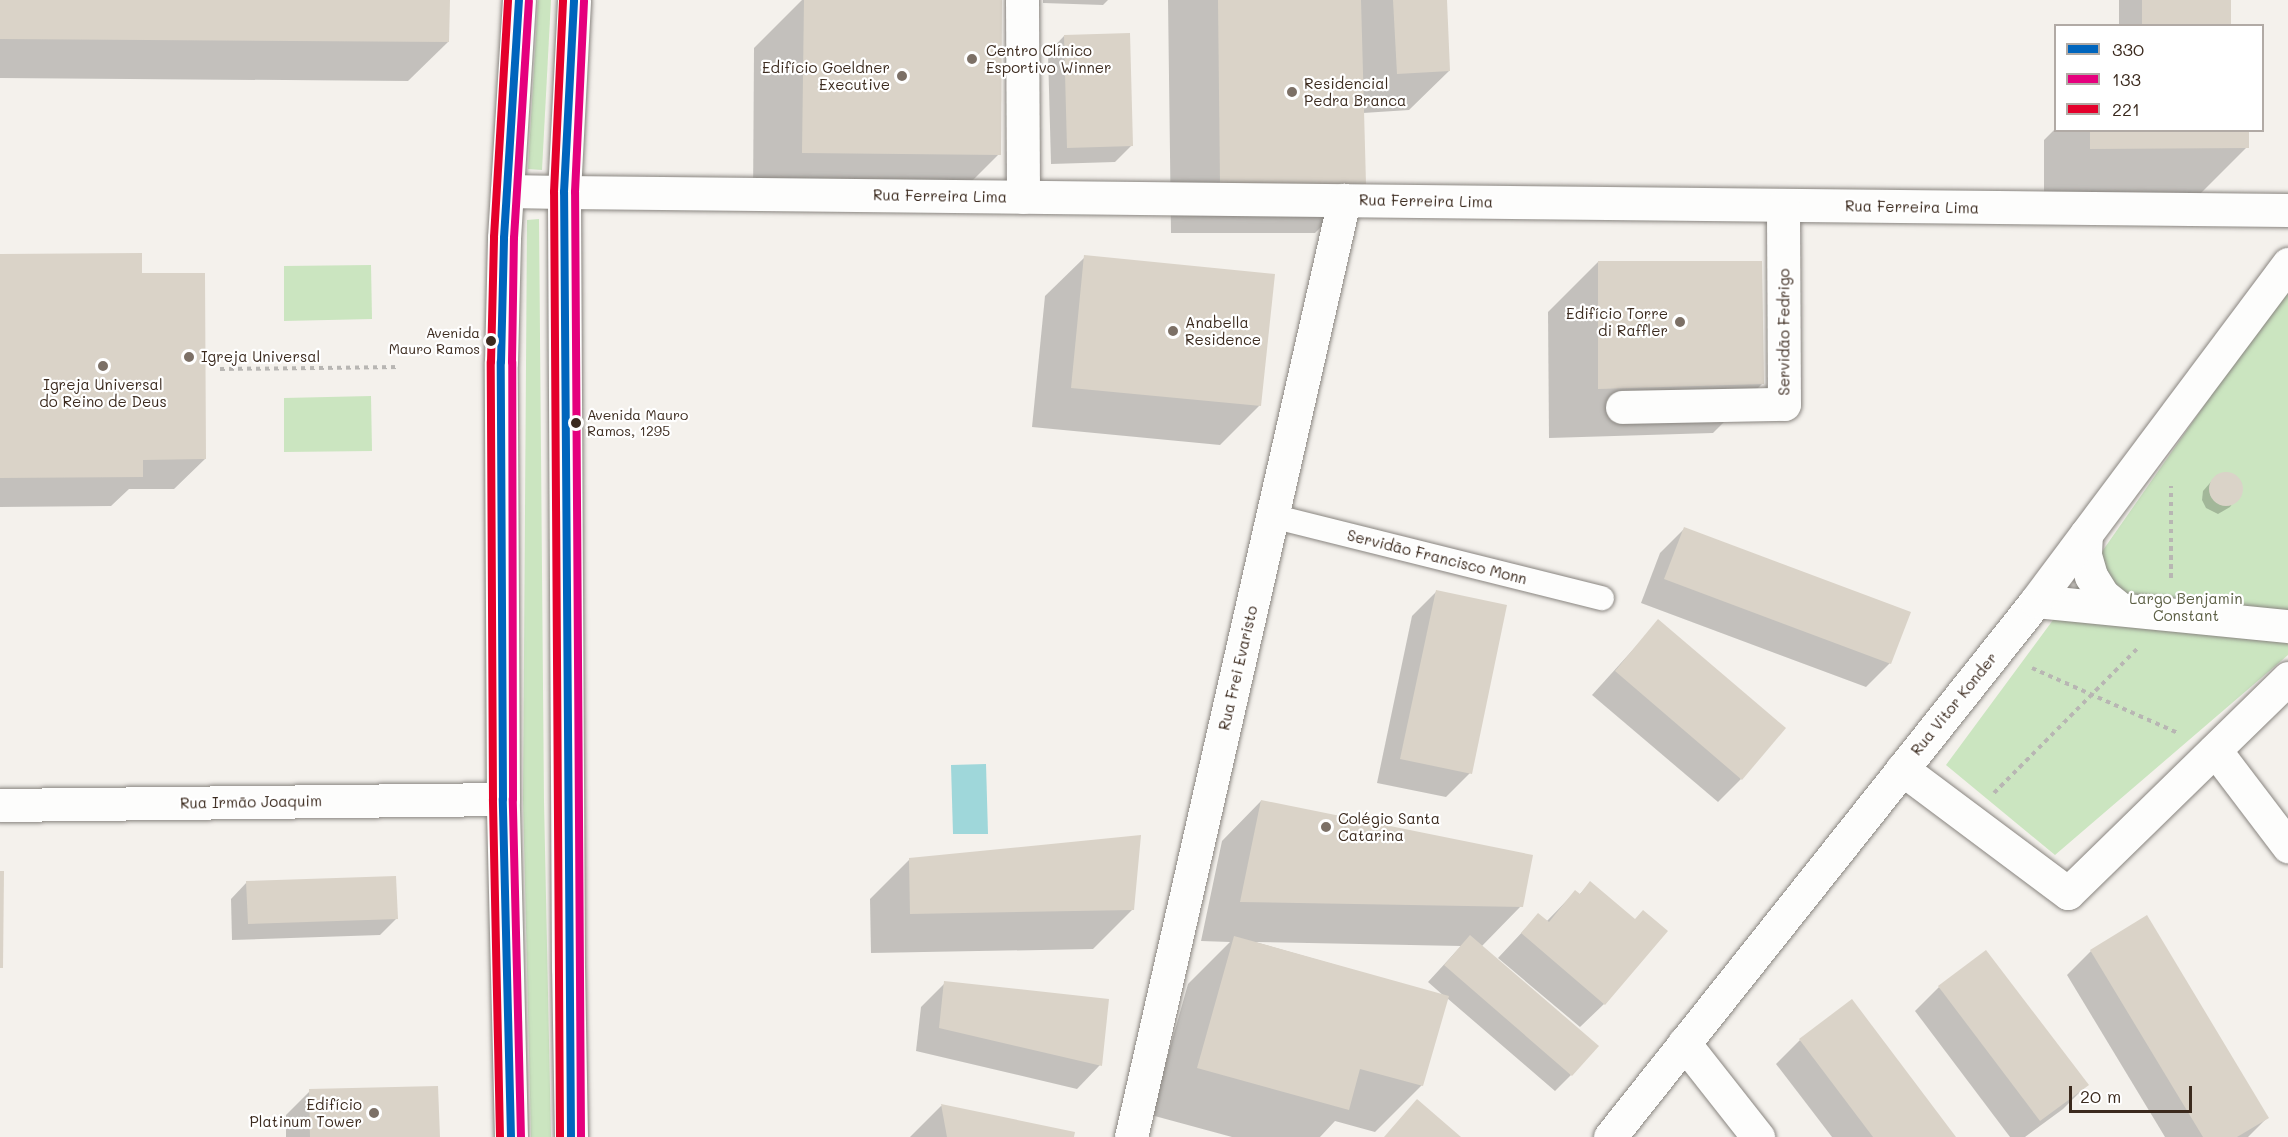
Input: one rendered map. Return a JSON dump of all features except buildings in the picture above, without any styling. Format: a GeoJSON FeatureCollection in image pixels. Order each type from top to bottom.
{"type":"FeatureCollection","features":[{"type":"Feature","properties":{"kind":"street"},"geometry":{"type":"LineString","coordinates":[[511,1137],[503,799],[501,362],[507,191],[519,0]]}},
{"type":"Feature","properties":{"kind":"street"},"geometry":{"type":"LineString","coordinates":[[571,1137],[564,192],[574,0]]}},
{"type":"Feature","properties":{"kind":"street"},"geometry":{"type":"LineString","coordinates":[[1022,0],[1023,197]]}},
{"type":"Feature","properties":{"kind":"street","name":"Rua Ferreira Lima"},"geometry":{"type":"LineString","coordinates":[[507,191],[2288,210]]}},
{"type":"Feature","properties":{"kind":"street","name":"Rua Frei Evaristo"},"geometry":{"type":"LineString","coordinates":[[1131,1137],[1344,200]]}},
{"type":"Feature","properties":{"kind":"street","name":"Servidão Fedrigo"},"geometry":{"type":"LineString","coordinates":[[1622,407],[1784,404],[1783,205]]}},
{"type":"Feature","properties":{"kind":"street","name":"Rua Vitor Konder"},"geometry":{"type":"LineString","coordinates":[[1610,1137],[2036,601],[2288,264]]}},
{"type":"Feature","properties":{"kind":"street"},"geometry":{"type":"LineString","coordinates":[[2086,534],[2085,555],[2091,576],[2103,595],[2120,609]]}},
{"type":"Feature","properties":{"kind":"street"},"geometry":{"type":"LineString","coordinates":[[2036,601],[2288,626]]}},
{"type":"Feature","properties":{"kind":"street"},"geometry":{"type":"LineString","coordinates":[[1902,769],[2068,893],[2288,678]]}},
{"type":"Feature","properties":{"kind":"street"},"geometry":{"type":"LineString","coordinates":[[2215,750],[2288,846]]}},
{"type":"Feature","properties":{"kind":"street","name":"Rua Irmão Joaquim"},"geometry":{"type":"LineString","coordinates":[[0,805],[503,799]]}},
{"type":"Feature","properties":{"kind":"street"},"geometry":{"type":"LineString","coordinates":[[1684,1043],[1758,1137]]}},
{"type":"Feature","properties":{"kind":"lane","name":"Servidão Francisco Monn"},"geometry":{"type":"LineString","coordinates":[[1272,516],[1602,598]]}},
{"type":"Feature","properties":{"kind":"path"},"geometry":{"type":"LineString","coordinates":[[220,369],[400,367]]}},
{"type":"Feature","properties":{"kind":"path"},"geometry":{"type":"LineString","coordinates":[[1969,817],[2171,614],[2171,477]]}},
{"type":"Feature","properties":{"kind":"path"},"geometry":{"type":"LineString","coordinates":[[1995,652],[2215,750]]}},
{"type":"Feature","properties":{"kind":"green space"},"geometry":{"type":"Polygon","coordinates":[[[538,0],[551,0],[542,170],[528,169],[538,0]]]}},
{"type":"Feature","properties":{"kind":"green space"},"geometry":{"type":"Polygon","coordinates":[[[539,219],[544,801],[551,1137],[531,1137],[523,800],[527,220],[539,219]]]}},
{"type":"Feature","properties":{"kind":"green space"},"geometry":{"type":"Polygon","coordinates":[[[371,265],[372,319],[284,321],[284,266],[371,265]]]}},
{"type":"Feature","properties":{"kind":"green space","name":"Largo Benjamin Constant"},"geometry":{"type":"Polygon","coordinates":[[[2288,290],[2288,655],[2055,855],[1946,765],[2078,586],[2284,291],[2288,290]]]}},
{"type":"Feature","properties":{"kind":"green space"},"geometry":{"type":"Polygon","coordinates":[[[371,396],[372,451],[284,452],[284,398],[371,396]]]}},
{"type":"Feature","properties":{"kind":"water"},"geometry":{"type":"Polygon","coordinates":[[[986,764],[988,834],[953,834],[951,765],[986,764]]]}},
{"type":"Feature","properties":{"kind":"transit line","name":"221"},"geometry":{"type":"LineString","coordinates":[[500,1137],[493,799],[491,362],[494,237],[508,0]]}},
{"type":"Feature","properties":{"kind":"transit line","name":"330"},"geometry":{"type":"LineString","coordinates":[[511,1137],[503,799],[501,362],[504,238],[519,0]]}},
{"type":"Feature","properties":{"kind":"transit line","name":"221"},"geometry":{"type":"LineString","coordinates":[[560,1137],[554,192],[563,0]]}},
{"type":"Feature","properties":{"kind":"transit line","name":"330"},"geometry":{"type":"LineString","coordinates":[[571,1137],[564,192],[574,0]]}},
{"type":"Feature","properties":{"kind":"transit line","name":"133"},"geometry":{"type":"LineString","coordinates":[[521,1137],[513,799],[512,362],[514,238],[529,1]]}},
{"type":"Feature","properties":{"kind":"transit line","name":"133"},"geometry":{"type":"LineString","coordinates":[[581,1137],[575,192],[584,1]]}},
{"type":"Feature","properties":{"kind":"place","name":"Centro Clínico Esportivo Winner"},"geometry":{"type":"Point","coordinates":[972,59]}},
{"type":"Feature","properties":{"kind":"place","name":"Edifício Goeldner Executive"},"geometry":{"type":"Point","coordinates":[902,76]}},
{"type":"Feature","properties":{"kind":"place","name":"Residencial Pedra Branca"},"geometry":{"type":"Point","coordinates":[1292,92]}},
{"type":"Feature","properties":{"kind":"place","name":"Edifício Torre di Raffler"},"geometry":{"type":"Point","coordinates":[1680,322]}},
{"type":"Feature","properties":{"kind":"place","name":"Anabella Residence"},"geometry":{"type":"Point","coordinates":[1173,331]}},
{"type":"Feature","properties":{"kind":"place","name":"Avenida Mauro Ramos"},"geometry":{"type":"Point","coordinates":[491,341]}},
{"type":"Feature","properties":{"kind":"place","name":"Igreja Universal"},"geometry":{"type":"Point","coordinates":[189,357]}},
{"type":"Feature","properties":{"kind":"place","name":"Igreja Universal do Reino de Deus"},"geometry":{"type":"Point","coordinates":[103,366]}},
{"type":"Feature","properties":{"kind":"place","name":"Avenida Mauro Ramos, 1295"},"geometry":{"type":"Point","coordinates":[576,423]}},
{"type":"Feature","properties":{"kind":"place","name":"Colégio Santa Catarina"},"geometry":{"type":"Point","coordinates":[1326,827]}},
{"type":"Feature","properties":{"kind":"place","name":"Edifício Platinum Tower"},"geometry":{"type":"Point","coordinates":[374,1113]}}]}
